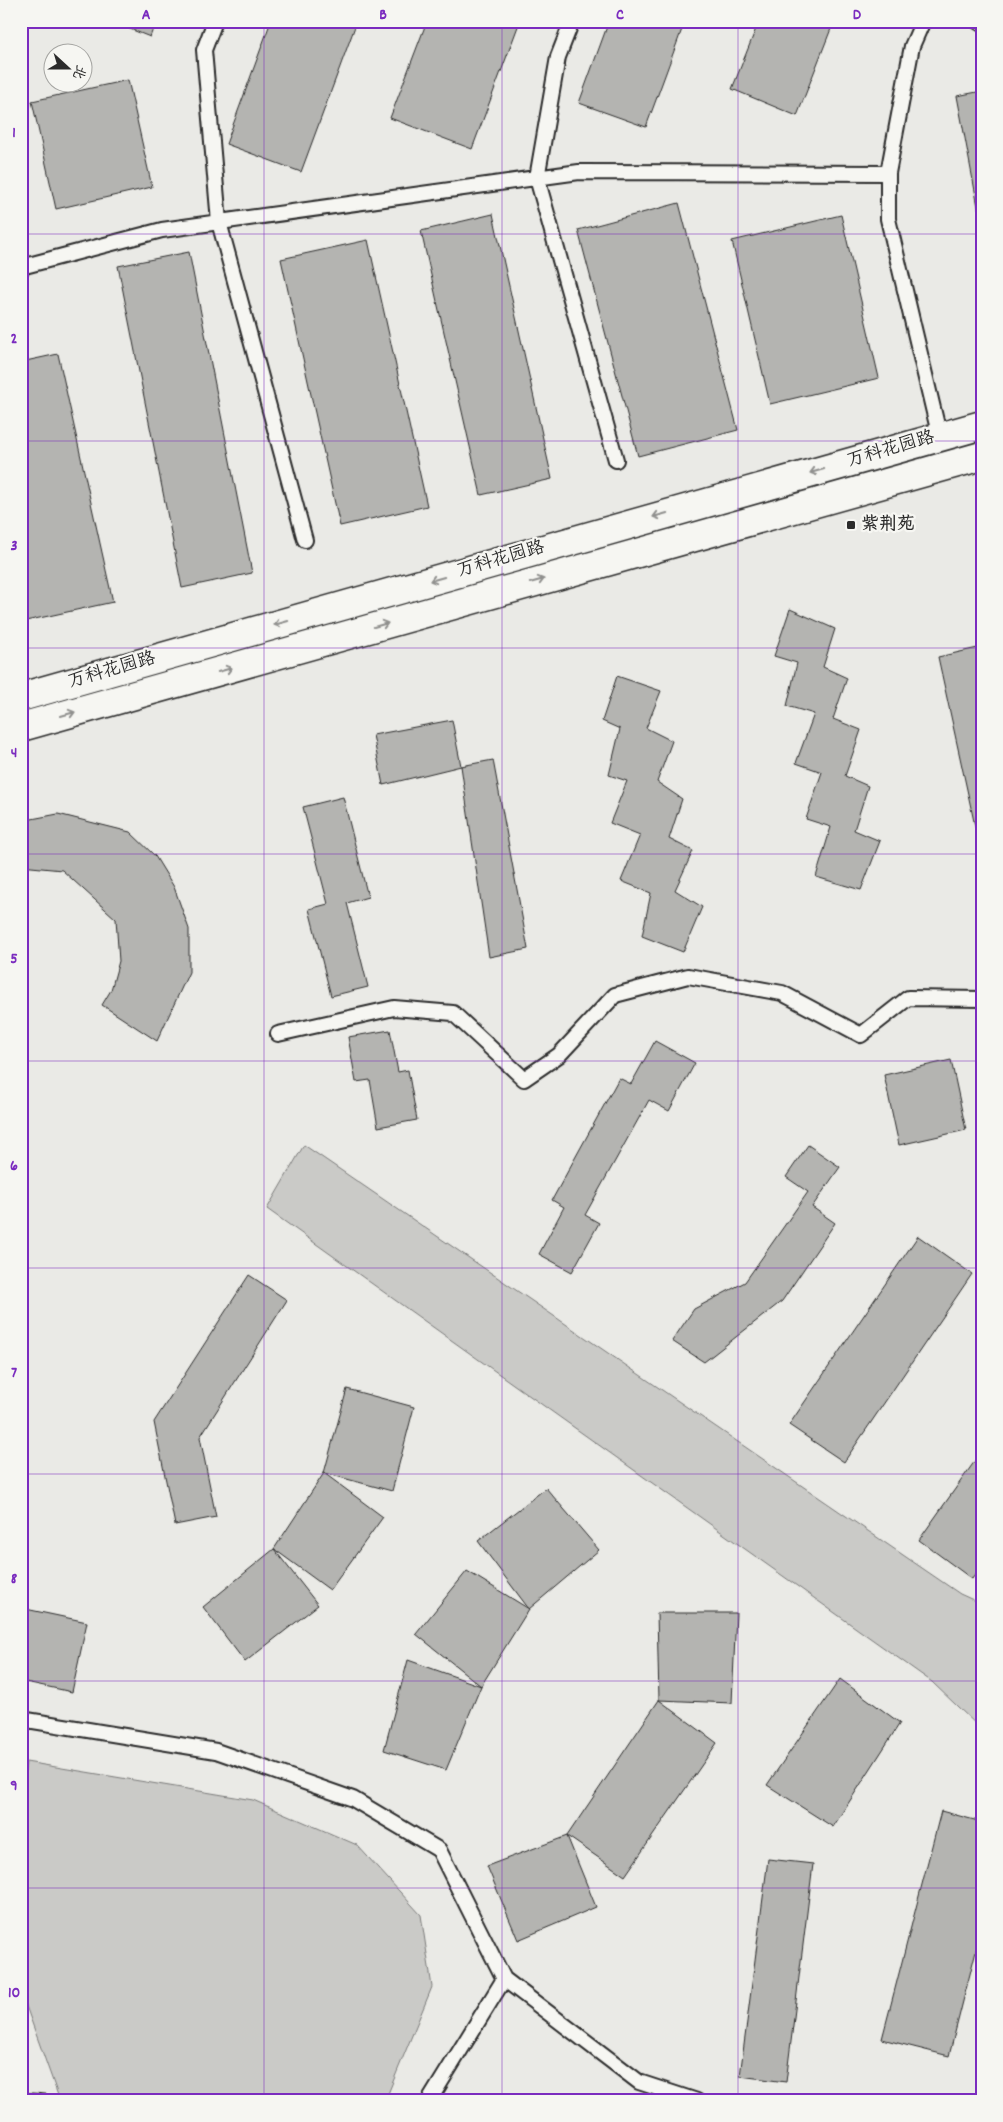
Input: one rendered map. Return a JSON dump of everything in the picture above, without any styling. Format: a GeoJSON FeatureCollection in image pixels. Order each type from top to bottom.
{"type":"FeatureCollection","features":[{"type":"Feature","properties":{"kind":"street","name":"万科花园路"},"geometry":{"type":"LineString","coordinates":[[21,697],[982,425]]}},
{"type":"Feature","properties":{"kind":"street","name":"万科花园路"},"geometry":{"type":"LineString","coordinates":[[21,727],[982,456]]}},
{"type":"Feature","properties":{"kind":"lane"},"geometry":{"type":"LineString","coordinates":[[215,21],[204,50],[218,222],[304,540]]}},
{"type":"Feature","properties":{"kind":"lane"},"geometry":{"type":"LineString","coordinates":[[572,21],[558,58],[537,178],[616,460]]}},
{"type":"Feature","properties":{"kind":"lane"},"geometry":{"type":"LineString","coordinates":[[923,21],[912,46],[888,173],[888,219],[940,436],[945,466]]}},
{"type":"Feature","properties":{"kind":"lane"},"geometry":{"type":"LineString","coordinates":[[977,21],[982,24]]}},
{"type":"Feature","properties":{"kind":"lane"},"geometry":{"type":"LineString","coordinates":[[21,267],[162,230],[579,172],[888,173]]}},
{"type":"Feature","properties":{"kind":"lane"},"geometry":{"type":"LineString","coordinates":[[278,1034],[394,1008],[453,1013],[524,1079],[559,1054],[615,995],[688,976],[782,993],[861,1035],[908,998],[982,999]]}},
{"type":"Feature","properties":{"kind":"lane"},"geometry":{"type":"LineString","coordinates":[[21,1719],[216,1752],[353,1799],[439,1850],[504,1979],[639,2082],[698,2101]]}},
{"type":"Feature","properties":{"kind":"lane"},"geometry":{"type":"LineString","coordinates":[[429,2101],[504,1979]]}},
{"type":"Feature","properties":{"kind":"shaded area"},"geometry":{"type":"Polygon","coordinates":[[[304,1145],[960,1594],[982,1604],[982,1730],[932,1682],[267,1209],[304,1145]]]}},
{"type":"Feature","properties":{"kind":"shaded area"},"geometry":{"type":"Polygon","coordinates":[[[26,1762],[253,1800],[357,1845],[421,1915],[432,1987],[385,2101],[60,2101],[21,1992],[21,1813],[26,1762]]]}},
{"type":"Feature","properties":{"kind":"building"},"geometry":{"type":"Polygon","coordinates":[[[110,21],[156,21],[150,37],[110,21]]]}},
{"type":"Feature","properties":{"kind":"building"},"geometry":{"type":"Polygon","coordinates":[[[271,21],[357,21],[301,172],[226,144],[271,21]]]}},
{"type":"Feature","properties":{"kind":"building"},"geometry":{"type":"Polygon","coordinates":[[[427,21],[520,21],[472,149],[390,118],[427,21]]]}},
{"type":"Feature","properties":{"kind":"building"},"geometry":{"type":"Polygon","coordinates":[[[609,21],[685,21],[646,127],[579,103],[609,21]]]}},
{"type":"Feature","properties":{"kind":"building"},"geometry":{"type":"Polygon","coordinates":[[[759,21],[834,21],[797,116],[732,89],[759,21]]]}},
{"type":"Feature","properties":{"kind":"building"},"geometry":{"type":"Polygon","coordinates":[[[128,80],[152,187],[56,209],[32,101],[73,92],[92,92],[92,88],[128,80]]]}},
{"type":"Feature","properties":{"kind":"building"},"geometry":{"type":"Polygon","coordinates":[[[982,91],[982,228],[957,96],[982,91]]]}},
{"type":"Feature","properties":{"kind":"building"},"geometry":{"type":"Polygon","coordinates":[[[679,203],[738,430],[638,456],[578,230],[679,203]]]}},
{"type":"Feature","properties":{"kind":"building"},"geometry":{"type":"Polygon","coordinates":[[[493,214],[552,479],[481,495],[421,231],[493,214]]]}},
{"type":"Feature","properties":{"kind":"building"},"geometry":{"type":"Polygon","coordinates":[[[841,215],[879,378],[770,404],[732,241],[841,215]]]}},
{"type":"Feature","properties":{"kind":"building"},"geometry":{"type":"Polygon","coordinates":[[[368,240],[427,506],[340,526],[281,259],[368,240]]]}},
{"type":"Feature","properties":{"kind":"building"},"geometry":{"type":"Polygon","coordinates":[[[189,252],[252,573],[182,588],[118,266],[189,252]]]}},
{"type":"Feature","properties":{"kind":"building"},"geometry":{"type":"Polygon","coordinates":[[[58,354],[113,602],[21,622],[21,362],[58,354]]]}},
{"type":"Feature","properties":{"kind":"building"},"geometry":{"type":"Polygon","coordinates":[[[790,609],[835,629],[823,667],[847,678],[833,719],[861,730],[845,776],[868,786],[854,830],[880,841],[861,890],[816,877],[831,827],[806,819],[822,772],[796,763],[814,714],[787,706],[797,663],[774,656],[790,609]]]}},
{"type":"Feature","properties":{"kind":"building"},"geometry":{"type":"Polygon","coordinates":[[[982,647],[982,858],[938,657],[982,647]]]}},
{"type":"Feature","properties":{"kind":"building"},"geometry":{"type":"Polygon","coordinates":[[[617,676],[661,691],[646,728],[672,741],[657,782],[682,799],[669,839],[693,851],[675,890],[702,907],[683,952],[642,936],[651,893],[621,881],[640,835],[610,823],[627,781],[609,775],[620,729],[602,721],[617,676]]]}},
{"type":"Feature","properties":{"kind":"building"},"geometry":{"type":"Polygon","coordinates":[[[452,720],[461,766],[383,785],[373,735],[452,720]]]}},
{"type":"Feature","properties":{"kind":"building"},"geometry":{"type":"Polygon","coordinates":[[[493,760],[528,949],[489,957],[461,766],[493,760]]]}},
{"type":"Feature","properties":{"kind":"building"},"geometry":{"type":"Polygon","coordinates":[[[343,797],[368,897],[347,903],[368,987],[331,996],[309,909],[328,904],[303,807],[343,797]]]}},
{"type":"Feature","properties":{"kind":"building"},"geometry":{"type":"Polygon","coordinates":[[[58,814],[130,832],[155,856],[174,887],[189,929],[189,972],[157,1041],[102,1005],[111,990],[119,961],[116,919],[62,870],[21,866],[21,821],[58,814]]]}},
{"type":"Feature","properties":{"kind":"building"},"geometry":{"type":"Polygon","coordinates":[[[390,1030],[398,1072],[408,1070],[417,1120],[378,1127],[370,1080],[356,1082],[348,1037],[390,1030]]]}},
{"type":"Feature","properties":{"kind":"building"},"geometry":{"type":"Polygon","coordinates":[[[655,1041],[695,1063],[669,1111],[649,1100],[585,1215],[599,1223],[572,1272],[539,1254],[564,1207],[552,1200],[619,1078],[631,1084],[655,1041]]]}},
{"type":"Feature","properties":{"kind":"building"},"geometry":{"type":"Polygon","coordinates":[[[951,1060],[966,1130],[899,1145],[884,1075],[951,1060]]]}},
{"type":"Feature","properties":{"kind":"building"},"geometry":{"type":"Polygon","coordinates":[[[808,1145],[840,1167],[812,1207],[835,1223],[782,1301],[704,1362],[672,1341],[694,1309],[745,1282],[808,1192],[786,1177],[808,1145]]]}},
{"type":"Feature","properties":{"kind":"building"},"geometry":{"type":"Polygon","coordinates":[[[918,1236],[972,1274],[844,1462],[789,1425],[918,1236]]]}},
{"type":"Feature","properties":{"kind":"building"},"geometry":{"type":"Polygon","coordinates":[[[249,1275],[287,1300],[200,1437],[216,1517],[175,1525],[154,1422],[249,1275]]]}},
{"type":"Feature","properties":{"kind":"building"},"geometry":{"type":"Polygon","coordinates":[[[347,1389],[414,1407],[392,1491],[324,1473],[347,1389]]]}},
{"type":"Feature","properties":{"kind":"building"},"geometry":{"type":"Polygon","coordinates":[[[982,1451],[982,1565],[972,1579],[919,1540],[982,1451]]]}},
{"type":"Feature","properties":{"kind":"building"},"geometry":{"type":"Polygon","coordinates":[[[324,1473],[383,1517],[330,1590],[274,1549],[324,1473]]]}},
{"type":"Feature","properties":{"kind":"building"},"geometry":{"type":"Polygon","coordinates":[[[546,1488],[599,1550],[529,1609],[478,1541],[546,1488]]]}},
{"type":"Feature","properties":{"kind":"building"},"geometry":{"type":"Polygon","coordinates":[[[274,1549],[318,1605],[245,1662],[203,1607],[274,1549]]]}},
{"type":"Feature","properties":{"kind":"building"},"geometry":{"type":"Polygon","coordinates":[[[467,1571],[529,1609],[481,1686],[416,1634],[467,1571]]]}},
{"type":"Feature","properties":{"kind":"building"},"geometry":{"type":"Polygon","coordinates":[[[21,1608],[87,1622],[72,1692],[21,1681],[21,1608]]]}},
{"type":"Feature","properties":{"kind":"building"},"geometry":{"type":"Polygon","coordinates":[[[657,1613],[736,1613],[732,1703],[659,1700],[657,1613]]]}},
{"type":"Feature","properties":{"kind":"building"},"geometry":{"type":"Polygon","coordinates":[[[408,1660],[481,1686],[446,1770],[384,1750],[408,1660]]]}},
{"type":"Feature","properties":{"kind":"building"},"geometry":{"type":"Polygon","coordinates":[[[840,1679],[900,1723],[833,1827],[767,1785],[840,1679]]]}},
{"type":"Feature","properties":{"kind":"building"},"geometry":{"type":"Polygon","coordinates":[[[659,1700],[717,1743],[625,1876],[567,1836],[659,1700]]]}},
{"type":"Feature","properties":{"kind":"building"},"geometry":{"type":"Polygon","coordinates":[[[941,1811],[982,1822],[982,1927],[949,2056],[882,2039],[941,1811]]]}},
{"type":"Feature","properties":{"kind":"building"},"geometry":{"type":"Polygon","coordinates":[[[567,1836],[596,1907],[518,1940],[487,1866],[567,1836]]]}},
{"type":"Feature","properties":{"kind":"building"},"geometry":{"type":"Polygon","coordinates":[[[768,1859],[813,1864],[786,2082],[740,2076],[768,1859]]]}},
{"type":"Feature","properties":{"kind":"building"},"geometry":{"type":"Polygon","coordinates":[[[21,2092],[46,2094],[45,2101],[21,2101],[21,2092]]]}},
{"type":"Feature","properties":{"kind":"place","name":"紫荆苑"},"geometry":{"type":"Point","coordinates":[851,525]}}]}
